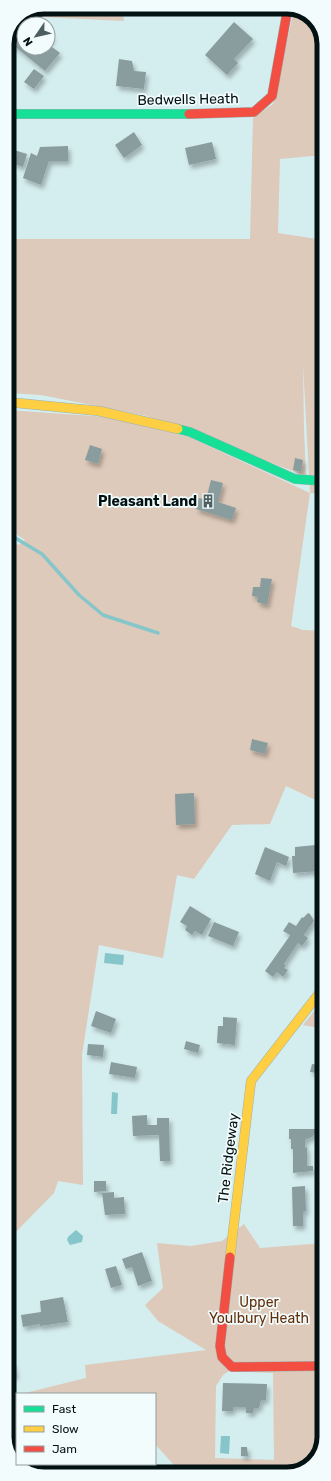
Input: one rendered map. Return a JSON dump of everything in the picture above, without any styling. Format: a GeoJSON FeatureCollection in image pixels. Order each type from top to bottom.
{"type":"FeatureCollection","features":[{"type":"Feature","properties":{"kind":"street","name":"Bedwells Heath"},"geometry":{"type":"LineString","coordinates":[[14,114],[222,114],[254,112],[272,96],[287,14]]}},
{"type":"Feature","properties":{"kind":"street"},"geometry":{"type":"LineString","coordinates":[[14,403],[99,411],[190,432],[296,479],[317,480]]}},
{"type":"Feature","properties":{"kind":"street","name":"The Ridgeway"},"geometry":{"type":"LineString","coordinates":[[317,996],[251,1081],[220,1346],[222,1356],[232,1367],[317,1366]]}},
{"type":"Feature","properties":{"kind":"green space"},"geometry":{"type":"Polygon","coordinates":[[[44,14],[123,14],[124,21],[56,18],[56,16],[33,16],[44,14]]]}},
{"type":"Feature","properties":{"kind":"green space"},"geometry":{"type":"Polygon","coordinates":[[[293,15],[298,16],[304,19],[313,29],[317,44],[317,156],[280,159],[278,233],[317,239],[317,494],[310,493],[303,364],[306,476],[147,416],[41,395],[14,393],[14,239],[250,239],[253,118],[273,104],[293,15]]]}},
{"type":"Feature","properties":{"kind":"green space"},"geometry":{"type":"Polygon","coordinates":[[[14,410],[108,417],[189,437],[310,493],[291,626],[303,630],[317,631],[317,801],[286,786],[270,824],[232,825],[194,879],[177,875],[163,958],[99,945],[82,1055],[83,1185],[58,1181],[54,1193],[14,1234],[14,543],[19,545],[25,540],[14,533],[14,410]]]}},
{"type":"Feature","properties":{"kind":"green space"},"geometry":{"type":"Polygon","coordinates":[[[317,1008],[317,1028],[303,1025],[317,1008]]]}},
{"type":"Feature","properties":{"kind":"green space","name":"Upper Youlbury Heath"},"geometry":{"type":"Polygon","coordinates":[[[244,1224],[260,1248],[317,1244],[317,1437],[314,1450],[302,1463],[287,1467],[176,1467],[156,1445],[156,1393],[25,1393],[86,1378],[85,1365],[206,1350],[158,1321],[145,1305],[163,1288],[157,1243],[191,1246],[222,1241],[244,1224]],[[229,1371],[223,1375],[216,1386],[215,1458],[274,1460],[273,1373],[229,1371]]]}},
{"type":"Feature","properties":{"kind":"green space"},"geometry":{"type":"Polygon","coordinates":[[[16,1395],[16,1448],[14,1437],[14,1396],[16,1395]]]}},
{"type":"Feature","properties":{"kind":"green space"},"geometry":{"type":"Polygon","coordinates":[[[33,1465],[72,1465],[69,1467],[42,1467],[33,1465]]]}},
{"type":"Feature","properties":{"kind":"water"},"geometry":{"type":"Polygon","coordinates":[[[105,953],[124,955],[123,965],[104,963],[105,953]]]}},
{"type":"Feature","properties":{"kind":"water"},"geometry":{"type":"Polygon","coordinates":[[[112,1092],[118,1093],[117,1114],[111,1114],[112,1092]]]}},
{"type":"Feature","properties":{"kind":"water"},"geometry":{"type":"Polygon","coordinates":[[[76,1230],[83,1236],[82,1242],[70,1245],[67,1240],[68,1237],[76,1230]]]}},
{"type":"Feature","properties":{"kind":"water"},"geometry":{"type":"Polygon","coordinates":[[[221,1436],[230,1436],[229,1454],[220,1453],[221,1436]]]}},
{"type":"Feature","properties":{"kind":"building"},"geometry":{"type":"Polygon","coordinates":[[[234,22],[253,39],[234,59],[238,63],[227,75],[205,55],[234,22]]]}},
{"type":"Feature","properties":{"kind":"building"},"geometry":{"type":"Polygon","coordinates":[[[16,33],[16,47],[14,46],[16,33]]]}},
{"type":"Feature","properties":{"kind":"building"},"geometry":{"type":"Polygon","coordinates":[[[56,50],[60,53],[45,71],[27,56],[56,56],[56,50]]]}},
{"type":"Feature","properties":{"kind":"building"},"geometry":{"type":"Polygon","coordinates":[[[119,59],[132,61],[134,71],[146,72],[144,89],[116,86],[119,59]]]}},
{"type":"Feature","properties":{"kind":"building"},"geometry":{"type":"Polygon","coordinates":[[[34,69],[44,76],[34,89],[24,82],[34,69]]]}},
{"type":"Feature","properties":{"kind":"building"},"geometry":{"type":"Polygon","coordinates":[[[134,132],[142,145],[124,158],[115,145],[134,132]]]}},
{"type":"Feature","properties":{"kind":"building"},"geometry":{"type":"Polygon","coordinates":[[[212,142],[216,159],[189,165],[185,148],[212,142]]]}},
{"type":"Feature","properties":{"kind":"building"},"geometry":{"type":"Polygon","coordinates":[[[68,146],[68,161],[49,161],[41,185],[23,178],[31,153],[37,156],[40,147],[68,146]]]}},
{"type":"Feature","properties":{"kind":"building"},"geometry":{"type":"Polygon","coordinates":[[[14,150],[27,154],[23,167],[14,164],[14,150]]]}},
{"type":"Feature","properties":{"kind":"building"},"geometry":{"type":"Polygon","coordinates":[[[90,445],[102,449],[98,464],[85,460],[90,445]]]}},
{"type":"Feature","properties":{"kind":"building"},"geometry":{"type":"Polygon","coordinates":[[[295,458],[303,460],[301,472],[293,470],[295,458]]]}},
{"type":"Feature","properties":{"kind":"building","name":"Pleasant Land"},"geometry":{"type":"Polygon","coordinates":[[[211,480],[223,483],[218,502],[236,508],[232,520],[196,509],[199,498],[206,500],[211,480]]]}},
{"type":"Feature","properties":{"kind":"building"},"geometry":{"type":"Polygon","coordinates":[[[261,578],[272,579],[267,605],[257,602],[258,597],[252,596],[253,587],[260,587],[261,578]]]}},
{"type":"Feature","properties":{"kind":"building"},"geometry":{"type":"Polygon","coordinates":[[[252,739],[268,743],[265,754],[250,750],[252,739]]]}},
{"type":"Feature","properties":{"kind":"building"},"geometry":{"type":"Polygon","coordinates":[[[194,793],[195,824],[176,825],[175,794],[194,793]]]}},
{"type":"Feature","properties":{"kind":"building"},"geometry":{"type":"Polygon","coordinates":[[[316,845],[317,871],[293,873],[292,856],[295,856],[295,847],[316,845]]]}},
{"type":"Feature","properties":{"kind":"building"},"geometry":{"type":"Polygon","coordinates":[[[265,847],[289,857],[286,866],[277,862],[270,881],[255,874],[265,847]]]}},
{"type":"Feature","properties":{"kind":"building"},"geometry":{"type":"Polygon","coordinates":[[[190,906],[211,919],[202,935],[195,931],[192,935],[185,930],[187,926],[180,922],[190,906]]]}},
{"type":"Feature","properties":{"kind":"building"},"geometry":{"type":"Polygon","coordinates":[[[308,913],[314,921],[304,935],[308,938],[302,946],[298,943],[284,964],[286,965],[284,968],[288,970],[283,977],[277,972],[273,977],[265,971],[290,935],[283,931],[289,922],[296,926],[302,917],[303,918],[308,913]]]}},
{"type":"Feature","properties":{"kind":"building"},"geometry":{"type":"Polygon","coordinates":[[[214,922],[239,932],[233,946],[208,936],[214,922]]]}},
{"type":"Feature","properties":{"kind":"building"},"geometry":{"type":"Polygon","coordinates":[[[96,1011],[116,1019],[111,1033],[91,1026],[96,1011]]]}},
{"type":"Feature","properties":{"kind":"building"},"geometry":{"type":"Polygon","coordinates":[[[223,1017],[237,1018],[235,1045],[217,1043],[218,1026],[223,1026],[223,1017]]]}},
{"type":"Feature","properties":{"kind":"building"},"geometry":{"type":"Polygon","coordinates":[[[186,1041],[200,1045],[198,1053],[184,1049],[186,1041]]]}},
{"type":"Feature","properties":{"kind":"building"},"geometry":{"type":"Polygon","coordinates":[[[88,1044],[104,1045],[103,1057],[87,1055],[88,1044]]]}},
{"type":"Feature","properties":{"kind":"building"},"geometry":{"type":"Polygon","coordinates":[[[111,1062],[137,1067],[135,1078],[109,1074],[111,1062]]]}},
{"type":"Feature","properties":{"kind":"building"},"geometry":{"type":"Polygon","coordinates":[[[312,1064],[317,1065],[317,1073],[310,1072],[312,1064]]]}},
{"type":"Feature","properties":{"kind":"building"},"geometry":{"type":"Polygon","coordinates":[[[147,1115],[147,1125],[157,1125],[157,1118],[169,1118],[170,1161],[160,1161],[159,1135],[133,1136],[132,1116],[147,1115]]]}},
{"type":"Feature","properties":{"kind":"building"},"geometry":{"type":"Polygon","coordinates":[[[289,1129],[315,1129],[315,1134],[305,1140],[305,1148],[307,1147],[307,1166],[313,1166],[313,1171],[293,1173],[293,1149],[291,1149],[291,1139],[289,1139],[289,1129]]]}},
{"type":"Feature","properties":{"kind":"building"},"geometry":{"type":"Polygon","coordinates":[[[94,1181],[106,1181],[106,1191],[94,1192],[94,1181]]]}},
{"type":"Feature","properties":{"kind":"building"},"geometry":{"type":"Polygon","coordinates":[[[305,1186],[306,1211],[303,1212],[303,1226],[293,1226],[292,1187],[305,1186]]]}},
{"type":"Feature","properties":{"kind":"building"},"geometry":{"type":"Polygon","coordinates":[[[114,1192],[114,1198],[124,1197],[125,1214],[105,1215],[102,1193],[114,1192]]]}},
{"type":"Feature","properties":{"kind":"building"},"geometry":{"type":"Polygon","coordinates":[[[142,1252],[152,1281],[138,1286],[132,1267],[126,1269],[122,1259],[142,1252]]]}},
{"type":"Feature","properties":{"kind":"building"},"geometry":{"type":"Polygon","coordinates":[[[116,1266],[122,1285],[111,1288],[105,1269],[116,1266]]]}},
{"type":"Feature","properties":{"kind":"building"},"geometry":{"type":"Polygon","coordinates":[[[63,1297],[68,1322],[23,1327],[21,1315],[41,1312],[40,1301],[63,1297]]]}},
{"type":"Feature","properties":{"kind":"building"},"geometry":{"type":"Polygon","coordinates":[[[223,1383],[267,1384],[266,1400],[261,1400],[259,1408],[254,1408],[253,1413],[246,1413],[246,1407],[233,1407],[233,1411],[222,1411],[223,1383]]]}},
{"type":"Feature","properties":{"kind":"building"},"geometry":{"type":"Polygon","coordinates":[[[241,1447],[247,1447],[248,1456],[241,1456],[241,1447]]]}},
{"type":"Feature","properties":{"kind":"waterway"},"geometry":{"type":"LineString","coordinates":[[14,537],[42,554],[79,595],[103,615],[158,633]]}},
{"type":"Feature","properties":{"kind":"traffic: fast"},"geometry":{"type":"LineString","coordinates":[[14,114],[189,114]]}},
{"type":"Feature","properties":{"kind":"traffic: fast"},"geometry":{"type":"LineString","coordinates":[[178,429],[190,432],[295,479],[317,481]]}},
{"type":"Feature","properties":{"kind":"traffic: slow"},"geometry":{"type":"LineString","coordinates":[[14,403],[99,411],[178,429]]}},
{"type":"Feature","properties":{"kind":"traffic: slow"},"geometry":{"type":"LineString","coordinates":[[230,1257],[251,1081],[317,996]]}},
{"type":"Feature","properties":{"kind":"traffic: jam"},"geometry":{"type":"LineString","coordinates":[[189,114],[254,112],[272,96],[287,14]]}},
{"type":"Feature","properties":{"kind":"traffic: jam"},"geometry":{"type":"LineString","coordinates":[[230,1257],[220,1346],[222,1357],[232,1367],[317,1366]]}},
{"type":"Feature","properties":{"kind":"place","name":"Pleasant Land"},"geometry":{"type":"Point","coordinates":[208,501]}}]}
